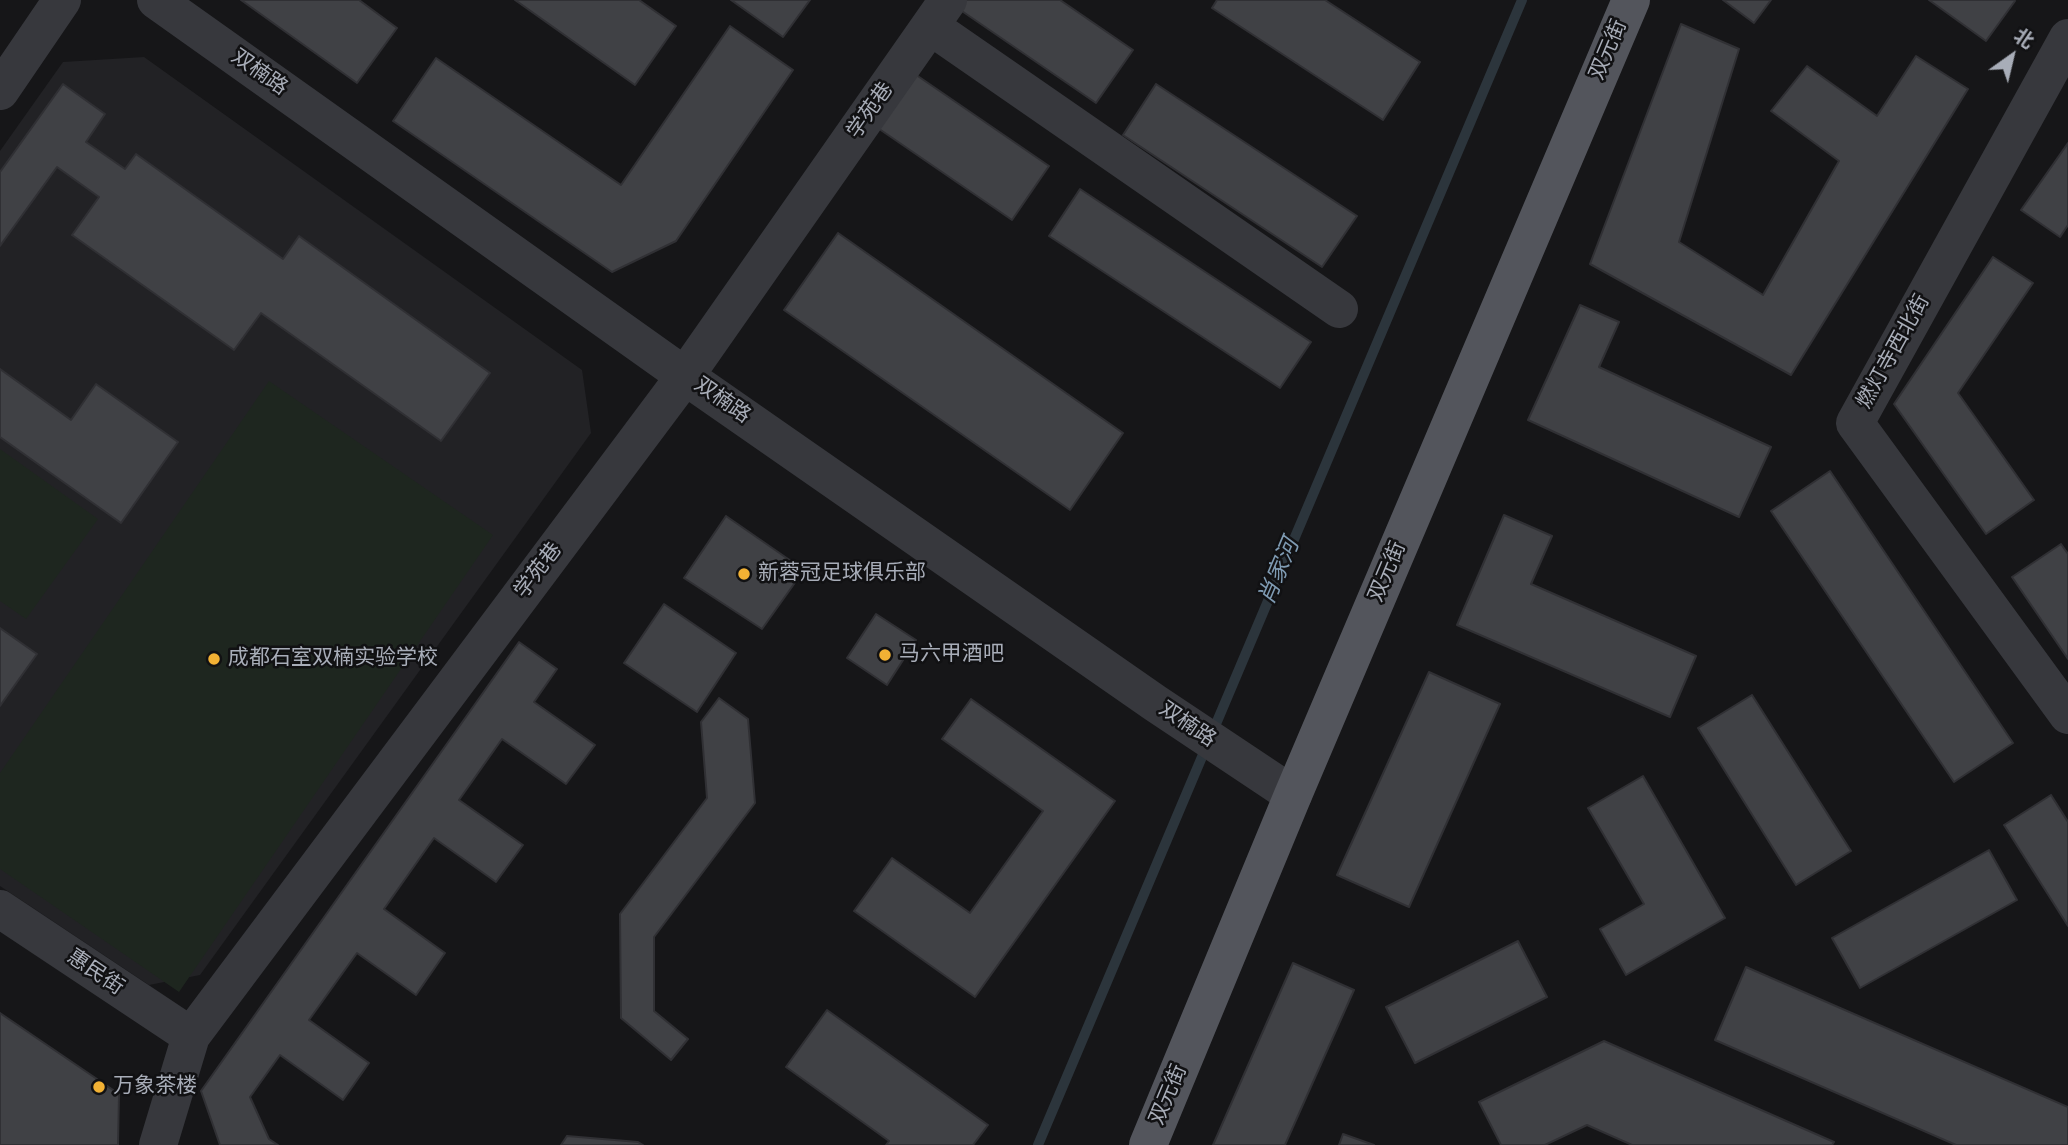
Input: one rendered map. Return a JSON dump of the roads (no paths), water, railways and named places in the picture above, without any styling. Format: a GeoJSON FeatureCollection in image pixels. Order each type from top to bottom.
{"type":"FeatureCollection","features":[{"type":"Feature","properties":{"kind":"main road","name":"双元街"},"geometry":{"type":"LineString","coordinates":[[1148,1145],[1293,795],[1631,0]]}},
{"type":"Feature","properties":{"kind":"street"},"geometry":{"type":"LineString","coordinates":[[0,91],[62,0]]}},
{"type":"Feature","properties":{"kind":"street","name":"双楠路"},"geometry":{"type":"LineString","coordinates":[[156,0],[685,376],[1155,703],[1293,795]]}},
{"type":"Feature","properties":{"kind":"street"},"geometry":{"type":"LineString","coordinates":[[939,8],[1339,310]]}},
{"type":"Feature","properties":{"kind":"street","name":"学苑巷"},"geometry":{"type":"LineString","coordinates":[[158,1145],[191,1036],[685,376],[939,8]]}},
{"type":"Feature","properties":{"kind":"street","name":"燃灯寺西北街"},"geometry":{"type":"LineString","coordinates":[[2068,38],[1855,423],[2068,715]]}},
{"type":"Feature","properties":{"kind":"street","name":"惠民街"},"geometry":{"type":"LineString","coordinates":[[0,909],[191,1036]]}},
{"type":"Feature","properties":{"kind":"waterway","name":"肖家河"},"geometry":{"type":"LineString","coordinates":[[1213,731],[1522,0]]}},
{"type":"Feature","properties":{"kind":"waterway","name":"肖家河"},"geometry":{"type":"LineString","coordinates":[[1038,1145],[1207,745]]}},
{"type":"Feature","properties":{"kind":"place","name":"新蓉冠足球俱乐部"},"geometry":{"type":"Point","coordinates":[744,574]}},
{"type":"Feature","properties":{"kind":"place","name":"马六甲酒吧"},"geometry":{"type":"Point","coordinates":[885,655]}},
{"type":"Feature","properties":{"kind":"place","name":"成都石室双楠实验学校"},"geometry":{"type":"Point","coordinates":[214,659]}},
{"type":"Feature","properties":{"kind":"place","name":"万象茶楼"},"geometry":{"type":"Point","coordinates":[99,1087]}}]}
